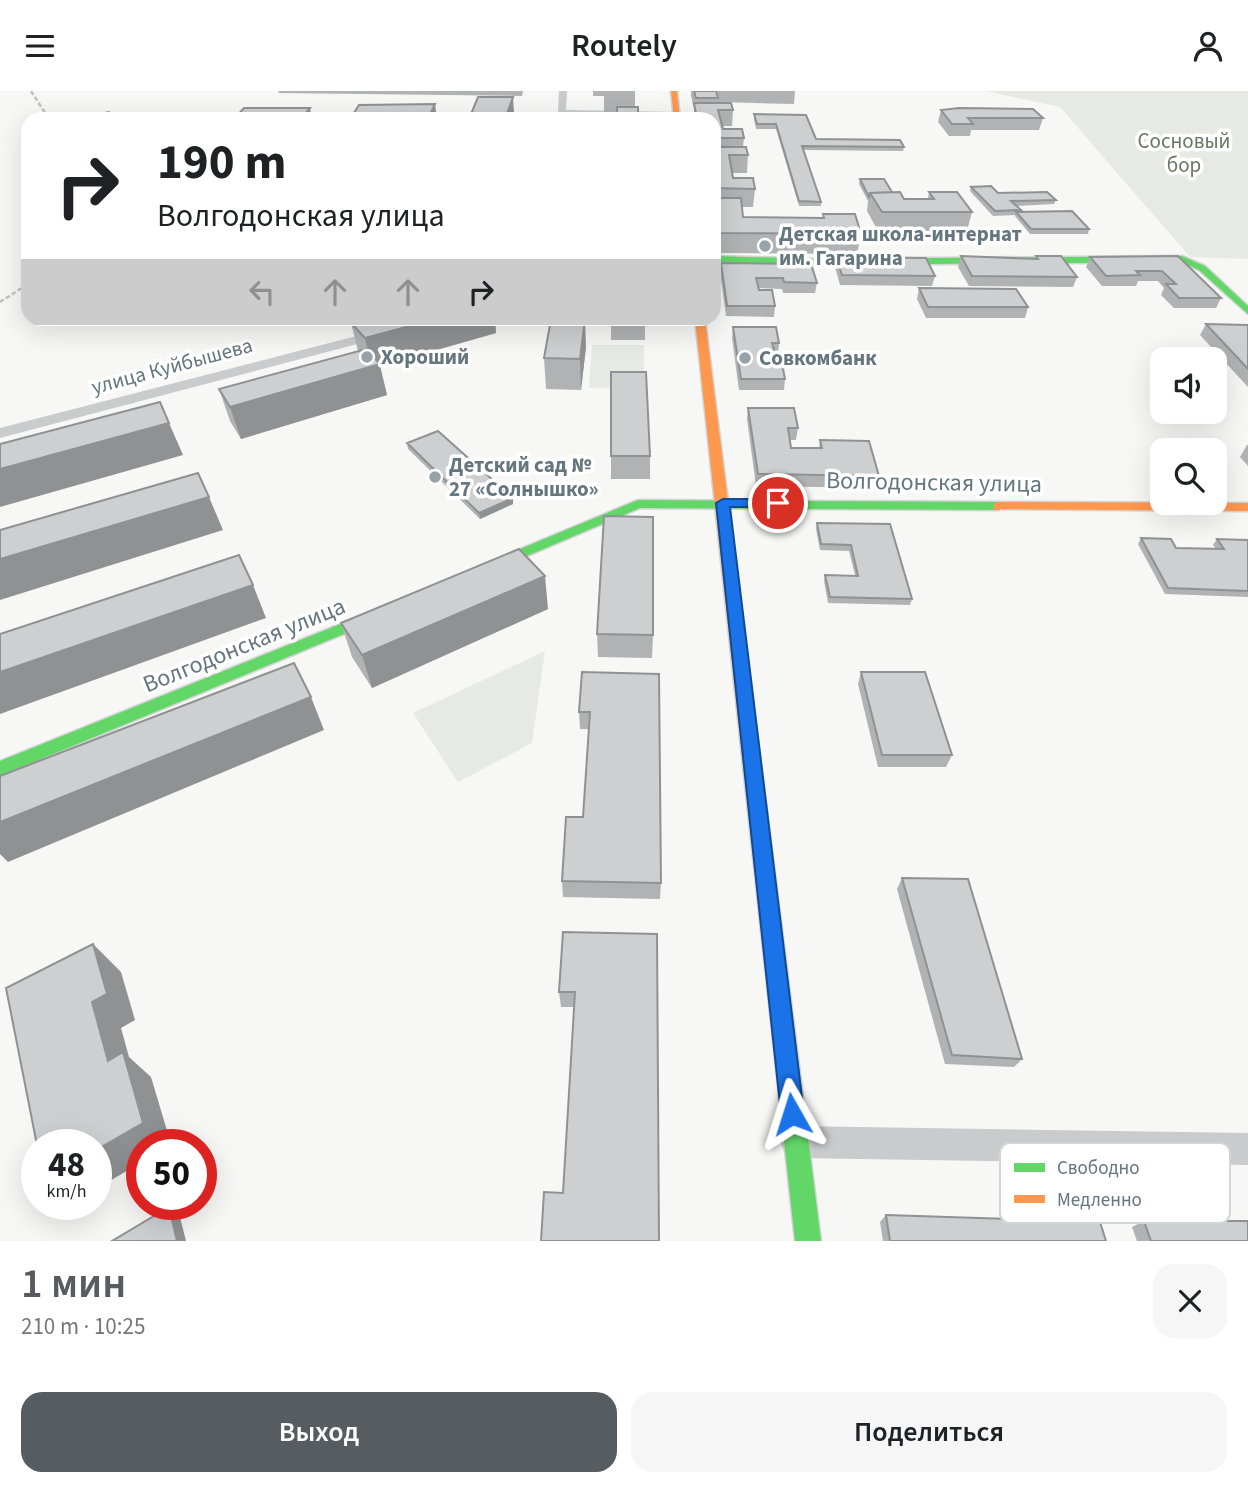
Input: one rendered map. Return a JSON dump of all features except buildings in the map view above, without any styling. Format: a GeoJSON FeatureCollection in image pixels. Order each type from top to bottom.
{"type":"FeatureCollection","features":[{"type":"Feature","properties":{"kind":"street"},"geometry":{"type":"LineString","coordinates":[[562,112],[563,91]]}},
{"type":"Feature","properties":{"kind":"street"},"geometry":{"type":"LineString","coordinates":[[674,91],[676,112]]}},
{"type":"Feature","properties":{"kind":"street"},"geometry":{"type":"LineString","coordinates":[[721,260],[822,262],[1182,259],[1202,268],[1248,311]]}},
{"type":"Feature","properties":{"kind":"street","name":"улица Куйбышева"},"geometry":{"type":"LineString","coordinates":[[0,433],[409,326]]}},
{"type":"Feature","properties":{"kind":"street"},"geometry":{"type":"LineString","coordinates":[[702,326],[807,1241]]}},
{"type":"Feature","properties":{"kind":"street","name":"Волгодонская улица"},"geometry":{"type":"LineString","coordinates":[[472,574],[638,504],[1248,507]]}},
{"type":"Feature","properties":{"kind":"street","name":"Волгодонская улица"},"geometry":{"type":"LineString","coordinates":[[0,769],[396,607]]}},
{"type":"Feature","properties":{"kind":"street"},"geometry":{"type":"LineString","coordinates":[[796,1142],[1000,1145]]}},
{"type":"Feature","properties":{"kind":"street"},"geometry":{"type":"LineString","coordinates":[[1230,1149],[1248,1149]]}},
{"type":"Feature","properties":{"kind":"green space","name":"Сосновый бор"},"geometry":{"type":"Polygon","coordinates":[[[986,91],[1248,91],[1248,259],[1190,257],[1060,107],[986,91]]]}},
{"type":"Feature","properties":{"kind":"green space"},"geometry":{"type":"Polygon","coordinates":[[[592,345],[644,345],[644,389],[589,388],[592,345]]]}},
{"type":"Feature","properties":{"kind":"green space"},"geometry":{"type":"Polygon","coordinates":[[[545,651],[532,743],[458,782],[413,713],[545,651]]]}},
{"type":"Feature","properties":{"kind":"railway"},"geometry":{"type":"LineString","coordinates":[[31,91],[44,112]]}},
{"type":"Feature","properties":{"kind":"railway"},"geometry":{"type":"LineString","coordinates":[[0,302],[21,288]]}},
{"type":"Feature","properties":{"kind":"traffic: fast"},"geometry":{"type":"LineString","coordinates":[[721,259],[822,262],[1182,259],[1202,268],[1248,311]]}},
{"type":"Feature","properties":{"kind":"traffic: fast"},"geometry":{"type":"LineString","coordinates":[[482,570],[638,504],[999,506]]}},
{"type":"Feature","properties":{"kind":"traffic: fast"},"geometry":{"type":"LineString","coordinates":[[0,769],[380,613]]}},
{"type":"Feature","properties":{"kind":"traffic: fast"},"geometry":{"type":"LineString","coordinates":[[751,756],[808,1241]]}},
{"type":"Feature","properties":{"kind":"traffic: slow"},"geometry":{"type":"LineString","coordinates":[[674,91],[676,112]]}},
{"type":"Feature","properties":{"kind":"traffic: slow"},"geometry":{"type":"LineString","coordinates":[[701,326],[751,756]]}},
{"type":"Feature","properties":{"kind":"traffic: slow"},"geometry":{"type":"LineString","coordinates":[[999,506],[1248,507]]}},
{"type":"Feature","properties":{"kind":"place","name":"Детская школа-интернат им. Гагарина"},"geometry":{"type":"Point","coordinates":[765,246]}},
{"type":"Feature","properties":{"kind":"place","name":"Хороший"},"geometry":{"type":"Point","coordinates":[367,357]}},
{"type":"Feature","properties":{"kind":"place","name":"Совкомбанк"},"geometry":{"type":"Point","coordinates":[745,358]}},
{"type":"Feature","properties":{"kind":"place","name":"Детский сад № 27 «Солнышко»"},"geometry":{"type":"Point","coordinates":[435,477]}},
{"type":"Feature","properties":{"kind":"route"},"geometry":{"type":"LineString","coordinates":[[778,503],[723,503],[792,1114]]}}]}
